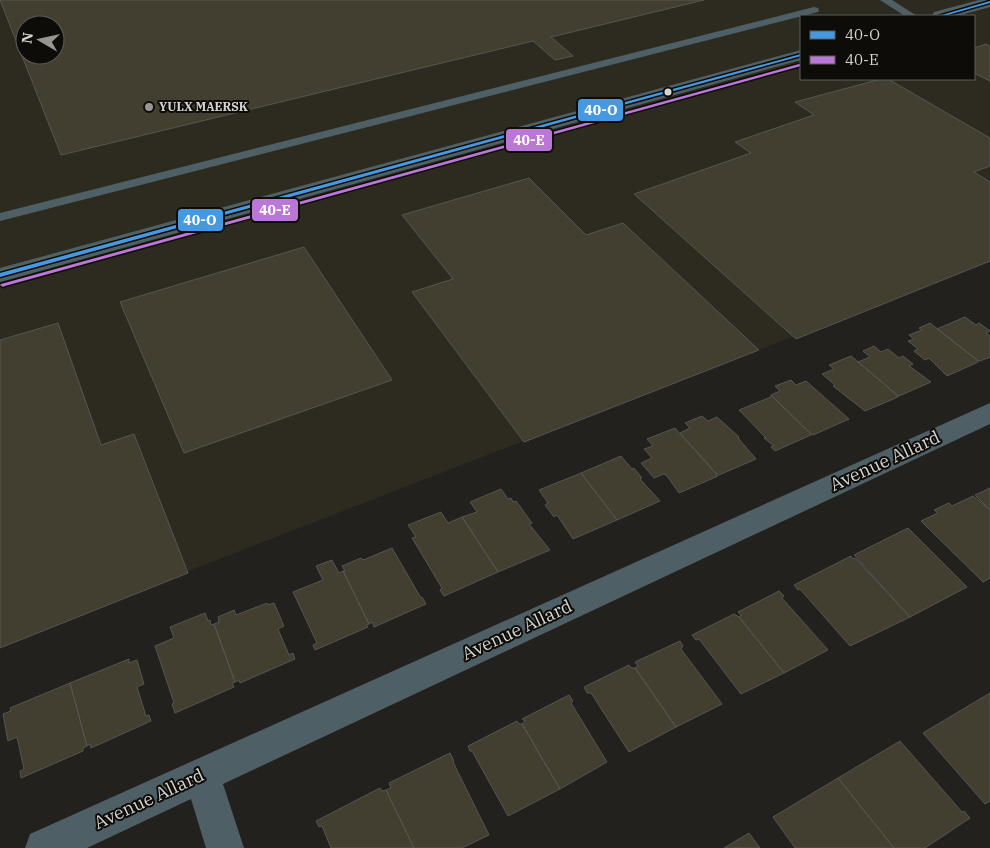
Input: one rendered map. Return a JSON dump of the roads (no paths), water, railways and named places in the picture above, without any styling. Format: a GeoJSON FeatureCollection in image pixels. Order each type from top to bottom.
{"type":"FeatureCollection","features":[{"type":"Feature","properties":{"kind":"street"},"geometry":{"type":"LineString","coordinates":[[944,15],[990,2]]}},
{"type":"Feature","properties":{"kind":"street"},"geometry":{"type":"LineString","coordinates":[[0,275],[800,54]]}},
{"type":"Feature","properties":{"kind":"street","name":"Avenue Allard"},"geometry":{"type":"LineString","coordinates":[[44,848],[990,413]]}},
{"type":"Feature","properties":{"kind":"street"},"geometry":{"type":"LineString","coordinates":[[202,775],[225,848]]}},
{"type":"Feature","properties":{"kind":"lane"},"geometry":{"type":"LineString","coordinates":[[885,0],[910,15]]}},
{"type":"Feature","properties":{"kind":"lane"},"geometry":{"type":"LineString","coordinates":[[0,217],[814,10]]}},
{"type":"Feature","properties":{"kind":"place","name":"YULX MAERSK"},"geometry":{"type":"Point","coordinates":[149,107]}}]}
